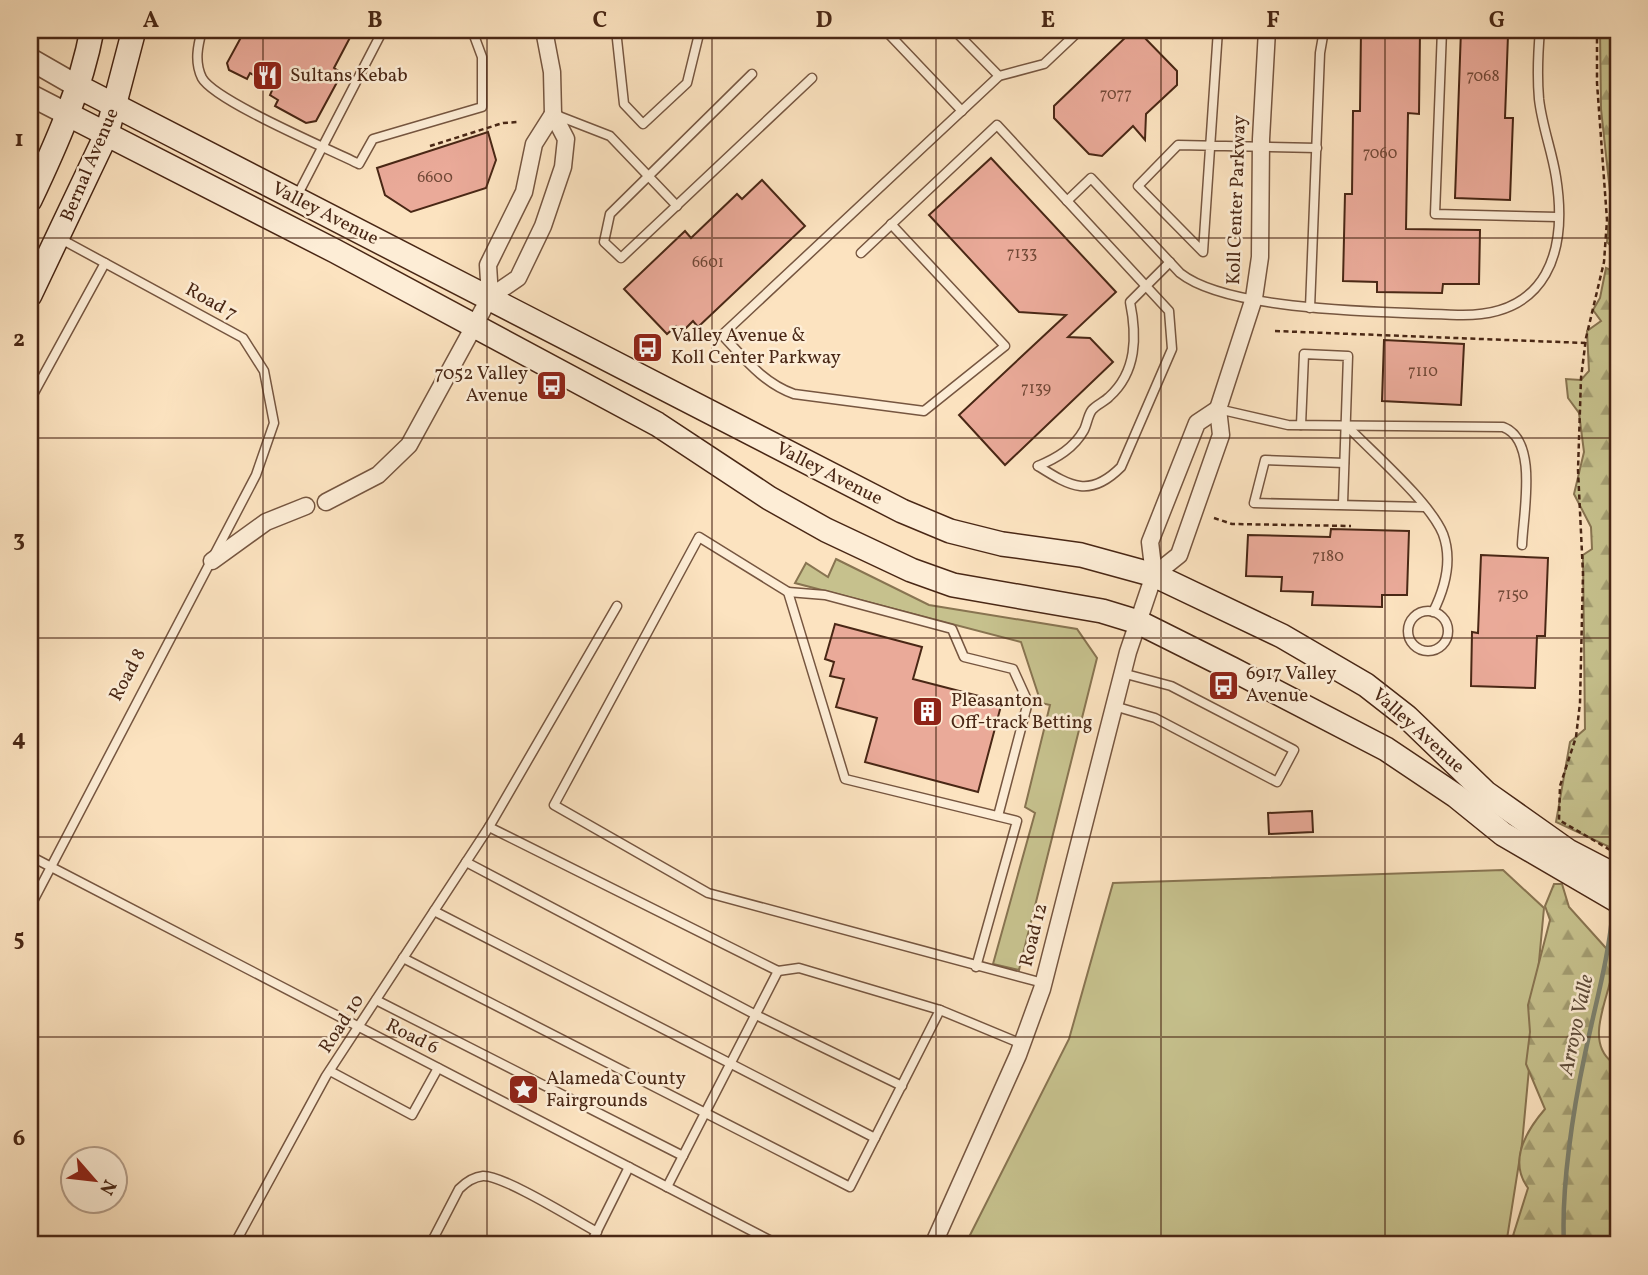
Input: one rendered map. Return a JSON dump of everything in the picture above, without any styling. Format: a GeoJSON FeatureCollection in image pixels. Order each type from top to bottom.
{"type":"FeatureCollection","features":[{"type":"Feature","properties":{"kind":"main road","name":"Bernal Avenue"},"geometry":{"type":"LineString","coordinates":[[30,200],[55,148],[77,86],[92,30]]}},
{"type":"Feature","properties":{"kind":"main road","name":"Bernal Avenue"},"geometry":{"type":"LineString","coordinates":[[30,295],[107,132],[134,30]]}},
{"type":"Feature","properties":{"kind":"main road","name":"Valley Avenue"},"geometry":{"type":"LineString","coordinates":[[77,86],[902,511],[950,531],[1002,544],[1081,555],[1154,575],[1282,636],[1366,684],[1407,717],[1486,793],[1567,862],[1618,901]]}},
{"type":"Feature","properties":{"kind":"main road","name":"Valley Avenue"},"geometry":{"type":"LineString","coordinates":[[67,114],[107,132],[657,424],[769,498],[826,530],[911,570],[953,585],[1101,611],[1138,622],[1386,749],[1456,796],[1503,834],[1567,862],[1618,877]]}},
{"type":"Feature","properties":{"kind":"street"},"geometry":{"type":"LineString","coordinates":[[326,502],[378,475],[409,445],[490,298],[518,278],[543,226],[562,167],[566,139],[553,114],[552,72],[544,30]]}},
{"type":"Feature","properties":{"kind":"street","name":"Koll Center Parkway"},"geometry":{"type":"LineString","coordinates":[[1154,575],[1179,555],[1221,435],[1218,409],[1254,298],[1260,257],[1261,147],[1268,30]]}},
{"type":"Feature","properties":{"kind":"street","name":"Valley Avenue"},"geometry":{"type":"LineString","coordinates":[[30,59],[77,86]]}},
{"type":"Feature","properties":{"kind":"street","name":"Valley Avenue"},"geometry":{"type":"LineString","coordinates":[[30,95],[67,114]]}},
{"type":"Feature","properties":{"kind":"street"},"geometry":{"type":"LineString","coordinates":[[490,298],[488,265],[524,192],[534,144],[553,114]]}},
{"type":"Feature","properties":{"kind":"street","name":"Koll Center Parkway"},"geometry":{"type":"LineString","coordinates":[[1138,622],[1154,575],[1150,542],[1197,423],[1218,409]]}},
{"type":"Feature","properties":{"kind":"street","name":"Road 8"},"geometry":{"type":"LineString","coordinates":[[212,561],[266,522],[306,506]]}},
{"type":"Feature","properties":{"kind":"street","name":"Road 12"},"geometry":{"type":"LineString","coordinates":[[933,1245],[1022,1044],[1043,983],[1122,673],[1138,622]]}},
{"type":"Feature","properties":{"kind":"lane"},"geometry":{"type":"LineString","coordinates":[[202,30],[196,53],[202,78],[226,98],[359,164],[373,139],[482,107],[482,57],[472,30]]}},
{"type":"Feature","properties":{"kind":"lane"},"geometry":{"type":"LineString","coordinates":[[296,199],[383,30]]}},
{"type":"Feature","properties":{"kind":"lane"},"geometry":{"type":"LineString","coordinates":[[616,30],[624,104],[643,124],[687,83],[701,30]]}},
{"type":"Feature","properties":{"kind":"lane"},"geometry":{"type":"LineString","coordinates":[[885,30],[962,111]]}},
{"type":"Feature","properties":{"kind":"lane"},"geometry":{"type":"LineString","coordinates":[[954,30],[999,76]]}},
{"type":"Feature","properties":{"kind":"lane"},"geometry":{"type":"LineString","coordinates":[[891,225],[1005,346],[924,411],[793,394],[779,389],[767,381],[722,335],[999,76],[1044,64],[1080,30]]}},
{"type":"Feature","properties":{"kind":"lane"},"geometry":{"type":"LineString","coordinates":[[1218,30],[1210,146],[1205,212],[1203,251],[1138,186],[1178,145],[1210,146],[1317,148]]}},
{"type":"Feature","properties":{"kind":"lane"},"geometry":{"type":"LineString","coordinates":[[1310,308],[1324,30]]}},
{"type":"Feature","properties":{"kind":"lane"},"geometry":{"type":"LineString","coordinates":[[1442,30],[1435,214],[1558,217]]}},
{"type":"Feature","properties":{"kind":"lane"},"geometry":{"type":"LineString","coordinates":[[1067,201],[1091,178],[1192,283],[1214,291],[1310,308],[1474,315],[1508,309],[1525,300],[1540,283],[1552,261],[1557,243],[1556,180],[1539,100],[1539,30]]}},
{"type":"Feature","properties":{"kind":"lane"},"geometry":{"type":"LineString","coordinates":[[752,74],[610,214],[604,230],[604,242],[621,258],[812,78]]}},
{"type":"Feature","properties":{"kind":"lane"},"geometry":{"type":"LineString","coordinates":[[553,114],[610,136],[677,206]]}},
{"type":"Feature","properties":{"kind":"lane"},"geometry":{"type":"LineString","coordinates":[[861,253],[997,125],[1067,201],[1146,286],[1169,311],[1172,349],[1121,467],[1107,481],[1094,486],[1064,482],[1038,466],[1073,445],[1085,429],[1091,411],[1110,397],[1125,379],[1135,338],[1130,302],[1146,286],[1170,262]]}},
{"type":"Feature","properties":{"kind":"lane","name":"Road 7"},"geometry":{"type":"LineString","coordinates":[[59,238],[243,338],[264,371],[274,423],[256,475],[212,561]]}},
{"type":"Feature","properties":{"kind":"lane"},"geometry":{"type":"LineString","coordinates":[[30,400],[105,262]]}},
{"type":"Feature","properties":{"kind":"lane"},"geometry":{"type":"LineString","coordinates":[[1301,425],[1304,354],[1348,356],[1343,503]]}},
{"type":"Feature","properties":{"kind":"lane"},"geometry":{"type":"LineString","coordinates":[[1218,409],[1301,425],[1503,427],[1511,430],[1520,438],[1526,459],[1522,545]]}},
{"type":"Feature","properties":{"kind":"lane"},"geometry":{"type":"LineString","coordinates":[[1346,425],[1424,507],[1443,534],[1447,574],[1433,612]]}},
{"type":"Feature","properties":{"kind":"lane"},"geometry":{"type":"LineString","coordinates":[[1345,463],[1265,460],[1254,503],[1424,507]]}},
{"type":"Feature","properties":{"kind":"lane"},"geometry":{"type":"LineString","coordinates":[[998,816],[1028,702],[1013,669],[964,657],[952,629],[825,595],[788,592],[699,537],[554,805],[708,893],[1043,983]]}},
{"type":"Feature","properties":{"kind":"lane","name":"Road 8"},"geometry":{"type":"LineString","coordinates":[[30,907],[212,561]]}},
{"type":"Feature","properties":{"kind":"lane"},"geometry":{"type":"LineString","coordinates":[[788,592],[845,779],[1017,821],[976,967]]}},
{"type":"Feature","properties":{"kind":"lane","name":"Road 10"},"geometry":{"type":"LineString","coordinates":[[234,1245],[330,1071],[489,827],[617,606]]}},
{"type":"Feature","properties":{"kind":"lane"},"geometry":{"type":"LineString","coordinates":[[1433,612],[1445,622],[1446,638],[1436,650],[1420,650],[1409,639],[1409,625],[1418,614],[1433,612]]}},
{"type":"Feature","properties":{"kind":"lane"},"geometry":{"type":"LineString","coordinates":[[1114,706],[1155,718],[1277,782],[1293,750],[1171,686],[1122,673]]}},
{"type":"Feature","properties":{"kind":"lane"},"geometry":{"type":"LineString","coordinates":[[489,827],[778,971],[799,968],[940,1010],[1022,1044]]}},
{"type":"Feature","properties":{"kind":"lane","name":"Road 6"},"geometry":{"type":"LineString","coordinates":[[30,856],[779,1245]]}},
{"type":"Feature","properties":{"kind":"lane"},"geometry":{"type":"LineString","coordinates":[[466,862],[756,1015],[902,1086]]}},
{"type":"Feature","properties":{"kind":"lane"},"geometry":{"type":"LineString","coordinates":[[434,911],[874,1138]]}},
{"type":"Feature","properties":{"kind":"lane"},"geometry":{"type":"LineString","coordinates":[[403,958],[850,1187],[940,1010]]}},
{"type":"Feature","properties":{"kind":"lane"},"geometry":{"type":"LineString","coordinates":[[667,1187],[778,971]]}},
{"type":"Feature","properties":{"kind":"lane"},"geometry":{"type":"LineString","coordinates":[[376,1000],[683,1156]]}},
{"type":"Feature","properties":{"kind":"lane"},"geometry":{"type":"LineString","coordinates":[[330,1071],[412,1115],[438,1068]]}},
{"type":"Feature","properties":{"kind":"lane"},"geometry":{"type":"LineString","coordinates":[[590,1245],[629,1167]]}},
{"type":"Feature","properties":{"kind":"lane"},"geometry":{"type":"LineString","coordinates":[[430,1245],[459,1189],[466,1182],[484,1176],[501,1181],[597,1232]]}},
{"type":"Feature","properties":{"kind":"path"},"geometry":{"type":"LineString","coordinates":[[1597,30],[1597,83],[1607,220],[1604,262],[1585,343],[1577,470],[1583,574],[1580,703],[1576,737],[1560,786],[1559,820],[1618,855]]}},
{"type":"Feature","properties":{"kind":"path"},"geometry":{"type":"LineString","coordinates":[[430,146],[503,123],[517,122]]}},
{"type":"Feature","properties":{"kind":"path"},"geometry":{"type":"LineString","coordinates":[[1275,331],[1585,343]]}},
{"type":"Feature","properties":{"kind":"path"},"geometry":{"type":"LineString","coordinates":[[1214,518],[1232,524],[1351,526]]}},
{"type":"Feature","properties":{"kind":"green space"},"geometry":{"type":"Polygon","coordinates":[[[1600,30],[1618,30],[1618,252],[1607,242],[1611,201],[1601,109],[1600,30]]]}},
{"type":"Feature","properties":{"kind":"green space"},"geometry":{"type":"Polygon","coordinates":[[[1606,268],[1613,271],[1610,300],[1618,302],[1618,851],[1556,822],[1570,742],[1585,729],[1583,555],[1592,549],[1591,527],[1574,494],[1584,452],[1579,413],[1568,398],[1566,379],[1581,380],[1589,371],[1587,331],[1601,321],[1593,310],[1600,298],[1606,268]]]}},
{"type":"Feature","properties":{"kind":"green space"},"geometry":{"type":"Polygon","coordinates":[[[836,559],[929,605],[1077,629],[1097,658],[1019,970],[993,964],[1035,813],[1025,807],[1050,705],[1041,703],[1021,642],[795,583],[806,563],[828,577],[836,559]]]}},
{"type":"Feature","properties":{"kind":"green space"},"geometry":{"type":"Polygon","coordinates":[[[1503,870],[1544,908],[1522,1144],[1506,1245],[965,1245],[1069,1039],[1113,883],[1503,870]]]}},
{"type":"Feature","properties":{"kind":"green space"},"geometry":{"type":"Polygon","coordinates":[[[1554,884],[1562,884],[1569,907],[1614,957],[1599,1027],[1599,1040],[1603,1052],[1612,1062],[1618,1047],[1618,1212],[1615,1245],[1515,1245],[1512,1239],[1528,1188],[1520,1167],[1522,1147],[1545,1109],[1526,1064],[1530,1032],[1528,1005],[1550,920],[1545,906],[1554,884]]]}},
{"type":"Feature","properties":{"kind":"building"},"geometry":{"type":"Polygon","coordinates":[[[245,30],[354,30],[334,68],[342,73],[316,121],[306,123],[275,106],[278,100],[270,95],[274,86],[250,73],[247,79],[229,70],[227,63],[245,30]]]}},
{"type":"Feature","properties":{"kind":"building"},"geometry":{"type":"Polygon","coordinates":[[[1361,30],[1420,30],[1419,114],[1408,113],[1406,229],[1480,230],[1479,284],[1443,284],[1442,293],[1377,292],[1377,282],[1343,281],[1345,194],[1352,194],[1353,111],[1360,111],[1361,30]]]}},
{"type":"Feature","properties":{"kind":"building"},"geometry":{"type":"Polygon","coordinates":[[[1461,30],[1504,30],[1504,35],[1508,35],[1505,118],[1513,118],[1510,200],[1455,198],[1461,30]]]}},
{"type":"Feature","properties":{"kind":"building"},"geometry":{"type":"Polygon","coordinates":[[[1129,34],[1141,34],[1177,71],[1177,85],[1146,114],[1145,140],[1133,126],[1102,156],[1089,154],[1054,118],[1054,106],[1129,34]]]}},
{"type":"Feature","properties":{"kind":"building"},"geometry":{"type":"Polygon","coordinates":[[[488,132],[496,160],[486,188],[411,212],[385,195],[377,168],[488,132]]]}},
{"type":"Feature","properties":{"kind":"building"},"geometry":{"type":"Polygon","coordinates":[[[991,158],[1116,292],[1068,337],[1090,338],[1113,362],[1005,465],[959,415],[1066,315],[1019,312],[929,215],[991,158]]]}},
{"type":"Feature","properties":{"kind":"building"},"geometry":{"type":"Polygon","coordinates":[[[762,180],[805,226],[698,327],[693,321],[682,332],[676,326],[667,334],[624,289],[685,231],[691,238],[737,194],[742,199],[762,180]]]}},
{"type":"Feature","properties":{"kind":"building"},"geometry":{"type":"Polygon","coordinates":[[[1384,340],[1464,344],[1461,405],[1382,401],[1384,340]]]}},
{"type":"Feature","properties":{"kind":"building"},"geometry":{"type":"Polygon","coordinates":[[[1331,529],[1409,531],[1407,595],[1382,595],[1382,607],[1312,605],[1313,592],[1281,591],[1282,577],[1246,576],[1248,535],[1330,537],[1331,529]]]}},
{"type":"Feature","properties":{"kind":"building"},"geometry":{"type":"Polygon","coordinates":[[[1481,555],[1548,558],[1545,636],[1537,636],[1535,688],[1471,686],[1472,632],[1478,633],[1481,555]]]}},
{"type":"Feature","properties":{"kind":"building","name":"Pleasanton Off-track Betting"},"geometry":{"type":"Polygon","coordinates":[[[835,624],[922,647],[913,679],[1002,702],[978,792],[865,762],[877,718],[836,707],[844,679],[830,676],[834,662],[825,659],[835,624]]]}},
{"type":"Feature","properties":{"kind":"building"},"geometry":{"type":"Polygon","coordinates":[[[1312,811],[1313,832],[1269,834],[1268,813],[1312,811]]]}},
{"type":"Feature","properties":{"kind":"waterway","name":"Arroyo Valle"},"geometry":{"type":"LineString","coordinates":[[1613,868],[1618,811]]}},
{"type":"Feature","properties":{"kind":"waterway","name":"Arroyo Valle"},"geometry":{"type":"LineString","coordinates":[[1564,1245],[1564,1199],[1572,1124],[1605,963],[1613,908]]}},
{"type":"Feature","properties":{"kind":"place","name":"Sultans Kebab"},"geometry":{"type":"Point","coordinates":[267,76]}},
{"type":"Feature","properties":{"kind":"place","name":"Valley Avenue & Koll Center Parkway"},"geometry":{"type":"Point","coordinates":[648,347]}},
{"type":"Feature","properties":{"kind":"place","name":"7052 Valley Avenue"},"geometry":{"type":"Point","coordinates":[551,385]}},
{"type":"Feature","properties":{"kind":"place","name":"6917 Valley Avenue"},"geometry":{"type":"Point","coordinates":[1223,685]}},
{"type":"Feature","properties":{"kind":"place","name":"Pleasanton Off-track Betting"},"geometry":{"type":"Point","coordinates":[928,712]}},
{"type":"Feature","properties":{"kind":"place","name":"Alameda County Fairgrounds"},"geometry":{"type":"Point","coordinates":[523,1090]}}]}
